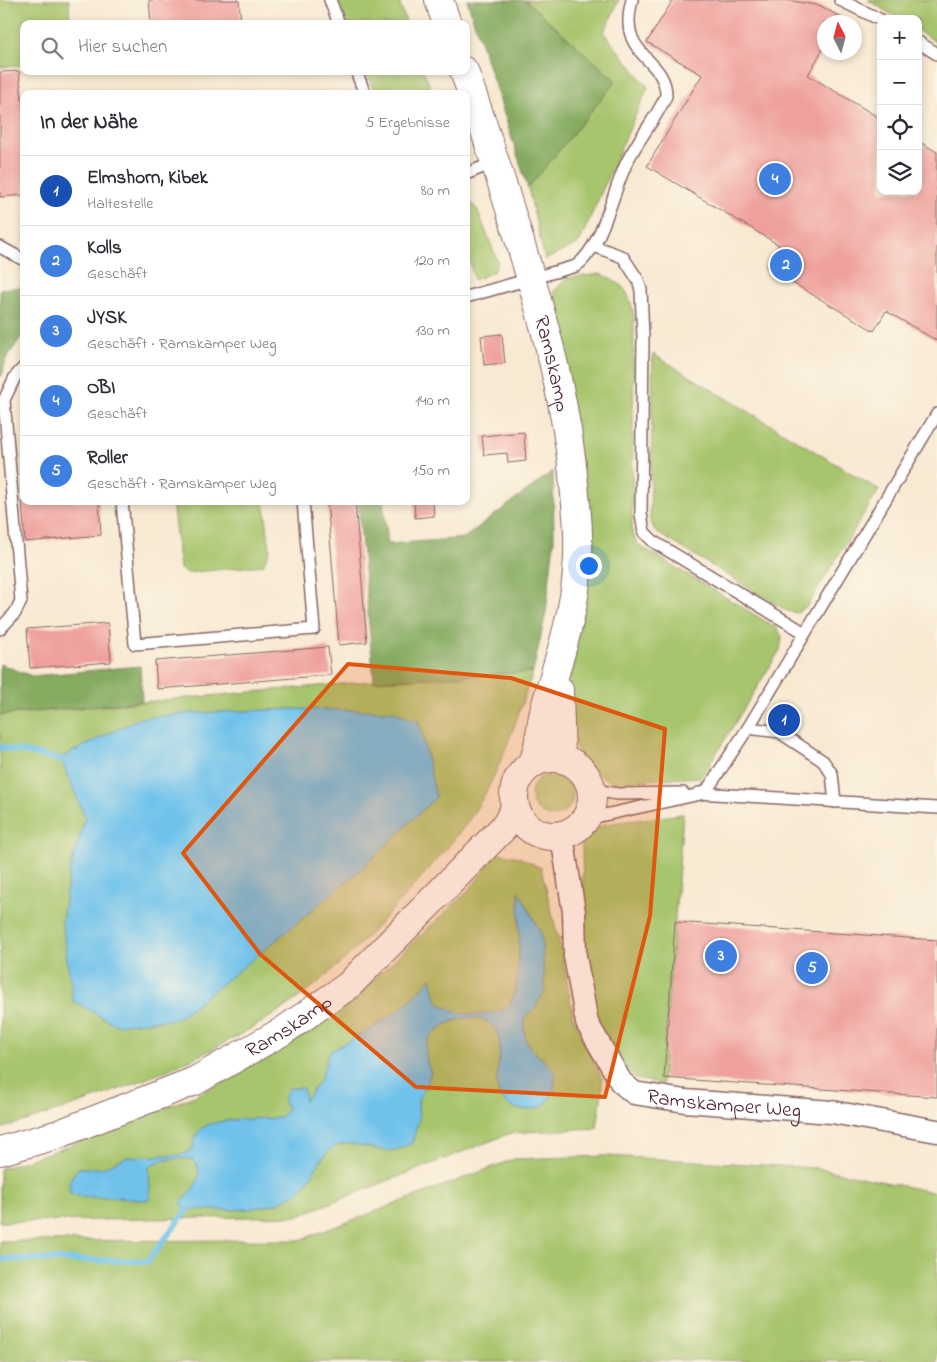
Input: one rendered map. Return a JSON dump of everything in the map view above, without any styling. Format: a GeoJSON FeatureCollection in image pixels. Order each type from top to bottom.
{"type":"FeatureCollection","features":[{"type":"Feature","properties":{"kind":"street"},"geometry":{"type":"LineString","coordinates":[[439,0],[446,20]]}},
{"type":"Feature","properties":{"kind":"street","name":"Ramskamp"},"geometry":{"type":"LineString","coordinates":[[0,1151],[56,1135],[195,1081],[283,1031],[348,986],[506,825],[516,808],[514,795],[517,782],[523,771],[534,762],[539,748],[545,708],[570,616],[578,571],[577,518],[570,440],[554,358],[496,161],[465,75]]}},
{"type":"Feature","properties":{"kind":"street","name":"Ramskamp"},"geometry":{"type":"LineString","coordinates":[[557,665],[561,758]]}},
{"type":"Feature","properties":{"kind":"street"},"geometry":{"type":"LineString","coordinates":[[516,808],[522,822],[533,831],[547,836],[562,836],[576,830],[586,819],[592,805],[592,790],[587,775],[576,764],[561,758],[547,758],[534,762]]}},
{"type":"Feature","properties":{"kind":"street","name":"Ramskamper Weg"},"geometry":{"type":"LineString","coordinates":[[562,836],[574,912],[575,956],[587,1023],[621,1082],[634,1093],[685,1101],[832,1112],[937,1131]]}},
{"type":"Feature","properties":{"kind":"lane"},"geometry":{"type":"LineString","coordinates":[[330,0],[337,20]]}},
{"type":"Feature","properties":{"kind":"lane"},"geometry":{"type":"LineString","coordinates":[[470,296],[576,266],[584,260],[594,246],[627,161],[666,96],[666,89],[660,75],[629,33],[632,0]]}},
{"type":"Feature","properties":{"kind":"lane"},"geometry":{"type":"LineString","coordinates":[[840,0],[877,18]]}},
{"type":"Feature","properties":{"kind":"lane"},"geometry":{"type":"LineString","coordinates":[[922,45],[937,54]]}},
{"type":"Feature","properties":{"kind":"lane"},"geometry":{"type":"LineString","coordinates":[[358,75],[363,90]]}},
{"type":"Feature","properties":{"kind":"lane"},"geometry":{"type":"LineString","coordinates":[[470,172],[496,161]]}},
{"type":"Feature","properties":{"kind":"lane"},"geometry":{"type":"LineString","coordinates":[[594,246],[623,257],[638,280],[641,290],[643,337],[641,514],[644,532],[654,542],[805,633]]}},
{"type":"Feature","properties":{"kind":"lane"},"geometry":{"type":"LineString","coordinates":[[0,248],[20,258]]}},
{"type":"Feature","properties":{"kind":"lane"},"geometry":{"type":"LineString","coordinates":[[0,629],[15,613],[21,600],[5,480],[4,400],[15,377],[20,371]]}},
{"type":"Feature","properties":{"kind":"lane"},"geometry":{"type":"LineString","coordinates":[[586,819],[617,814],[705,793],[748,728],[937,414]]}},
{"type":"Feature","properties":{"kind":"lane"},"geometry":{"type":"LineString","coordinates":[[122,505],[134,644],[314,629],[303,505]]}},
{"type":"Feature","properties":{"kind":"lane"},"geometry":{"type":"LineString","coordinates":[[748,728],[779,732],[822,761],[832,774],[835,802]]}},
{"type":"Feature","properties":{"kind":"lane"},"geometry":{"type":"LineString","coordinates":[[592,790],[618,794],[705,793],[937,808]]}},
{"type":"Feature","properties":{"kind":"highlighted area"},"geometry":{"type":"Polygon","coordinates":[[[348,664],[511,678],[665,729],[650,916],[605,1097],[416,1087],[260,954],[183,853],[348,664]]]}},
{"type":"Feature","properties":{"kind":"green space"},"geometry":{"type":"Polygon","coordinates":[[[0,0],[69,0],[70,20],[20,20],[20,65],[0,67],[0,0]]]}},
{"type":"Feature","properties":{"kind":"green space"},"geometry":{"type":"Polygon","coordinates":[[[338,0],[398,0],[406,20],[346,20],[338,0]]]}},
{"type":"Feature","properties":{"kind":"green space"},"geometry":{"type":"Polygon","coordinates":[[[467,0],[525,0],[616,81],[528,188],[467,0]]]}},
{"type":"Feature","properties":{"kind":"green space"},"geometry":{"type":"Polygon","coordinates":[[[525,0],[619,0],[604,33],[648,87],[579,243],[545,260],[528,188],[616,81],[525,0]]]}},
{"type":"Feature","properties":{"kind":"green space"},"geometry":{"type":"Polygon","coordinates":[[[868,0],[937,0],[937,42],[922,33],[922,15],[892,15],[868,0]]]}},
{"type":"Feature","properties":{"kind":"green space"},"geometry":{"type":"Polygon","coordinates":[[[368,75],[426,75],[431,90],[373,90],[368,75]]]}},
{"type":"Feature","properties":{"kind":"green space"},"geometry":{"type":"Polygon","coordinates":[[[470,202],[477,209],[498,262],[493,272],[474,280],[470,263],[470,202]]]}},
{"type":"Feature","properties":{"kind":"green space"},"geometry":{"type":"Polygon","coordinates":[[[600,274],[615,281],[624,289],[630,299],[634,315],[632,533],[638,545],[777,628],[782,637],[780,650],[700,777],[626,781],[623,786],[602,776],[586,763],[576,748],[570,730],[568,710],[569,689],[574,647],[565,357],[553,292],[567,278],[600,274]]]}},
{"type":"Feature","properties":{"kind":"green space"},"geometry":{"type":"Polygon","coordinates":[[[20,287],[20,339],[6,359],[2,376],[0,376],[0,289],[20,287]]]}},
{"type":"Feature","properties":{"kind":"green space"},"geometry":{"type":"Polygon","coordinates":[[[653,354],[879,490],[807,606],[797,613],[787,611],[656,532],[650,521],[653,354]]]}},
{"type":"Feature","properties":{"kind":"green space"},"geometry":{"type":"Polygon","coordinates":[[[553,471],[554,540],[546,612],[533,672],[374,681],[358,505],[383,505],[388,544],[464,538],[553,471]]]}},
{"type":"Feature","properties":{"kind":"green space"},"geometry":{"type":"Polygon","coordinates":[[[172,505],[264,505],[270,550],[263,565],[187,573],[180,569],[172,505]]]}},
{"type":"Feature","properties":{"kind":"green space"},"geometry":{"type":"Polygon","coordinates":[[[0,664],[32,676],[140,666],[142,701],[0,715],[0,664]]]}},
{"type":"Feature","properties":{"kind":"green space"},"geometry":{"type":"Polygon","coordinates":[[[533,672],[500,763],[473,814],[443,853],[381,922],[350,954],[316,984],[281,1010],[249,1030],[181,1064],[109,1093],[0,1129],[0,715],[374,681],[533,672]]]}},
{"type":"Feature","properties":{"kind":"green space"},"geometry":{"type":"Polygon","coordinates":[[[556,774],[564,777],[570,783],[573,795],[570,807],[564,813],[548,816],[540,813],[534,807],[531,791],[534,783],[540,777],[556,774]]]}},
{"type":"Feature","properties":{"kind":"green space"},"geometry":{"type":"Polygon","coordinates":[[[683,814],[662,1084],[636,1079],[615,1055],[597,1020],[584,957],[582,842],[590,831],[605,824],[683,814]]]}},
{"type":"Feature","properties":{"kind":"green space"},"geometry":{"type":"Polygon","coordinates":[[[498,853],[519,857],[541,868],[563,958],[573,1017],[602,1079],[597,1128],[511,1133],[297,1216],[0,1222],[0,1169],[60,1149],[197,1095],[291,1043],[359,993],[468,891],[498,853]]]}},
{"type":"Feature","properties":{"kind":"green space"},"geometry":{"type":"Polygon","coordinates":[[[607,1156],[817,1168],[937,1193],[937,1362],[642,1360],[629,1362],[0,1362],[0,1241],[300,1240],[514,1159],[607,1156]]]}},
{"type":"Feature","properties":{"kind":"water"},"geometry":{"type":"Polygon","coordinates":[[[292,709],[393,711],[419,722],[436,797],[359,871],[262,952],[177,1019],[116,1025],[73,1001],[62,922],[69,873],[85,817],[60,758],[140,718],[192,713],[292,709]]]}},
{"type":"Feature","properties":{"kind":"water"},"geometry":{"type":"Polygon","coordinates":[[[519,891],[541,933],[545,991],[533,1011],[526,1015],[524,1026],[530,1048],[555,1071],[553,1092],[546,1103],[531,1110],[519,1109],[508,1105],[499,1093],[497,1085],[500,1046],[494,1028],[479,1018],[459,1019],[440,1028],[428,1040],[426,1052],[431,1073],[418,1101],[419,1119],[412,1143],[402,1148],[388,1151],[341,1144],[329,1150],[304,1186],[292,1196],[264,1207],[233,1210],[187,1210],[181,1203],[193,1188],[199,1171],[193,1159],[164,1160],[149,1167],[150,1199],[134,1200],[118,1197],[88,1197],[70,1193],[69,1182],[78,1168],[102,1168],[127,1157],[181,1155],[192,1150],[197,1134],[208,1125],[239,1119],[280,1118],[287,1109],[283,1099],[289,1088],[303,1088],[305,1100],[320,1080],[329,1052],[396,1012],[420,991],[431,978],[437,1002],[454,1011],[477,1015],[505,1008],[511,1002],[516,981],[519,949],[519,891]]]}},
{"type":"Feature","properties":{"kind":"building"},"geometry":{"type":"Polygon","coordinates":[[[149,0],[239,0],[241,20],[151,20],[149,0]]]}},
{"type":"Feature","properties":{"kind":"building"},"geometry":{"type":"Polygon","coordinates":[[[673,0],[787,0],[821,6],[837,15],[817,15],[817,59],[808,75],[877,117],[877,195],[922,195],[922,143],[937,152],[937,341],[886,311],[874,331],[766,267],[779,245],[647,166],[702,75],[647,42],[673,0]]]}},
{"type":"Feature","properties":{"kind":"building"},"geometry":{"type":"Polygon","coordinates":[[[19,71],[21,90],[20,195],[0,197],[0,72],[19,71]]]}},
{"type":"Feature","properties":{"kind":"building"},"geometry":{"type":"Polygon","coordinates":[[[502,334],[505,363],[484,365],[481,336],[502,334]]]}},
{"type":"Feature","properties":{"kind":"building"},"geometry":{"type":"Polygon","coordinates":[[[524,432],[526,461],[508,463],[507,453],[484,455],[482,436],[524,432]]]}},
{"type":"Feature","properties":{"kind":"building"},"geometry":{"type":"Polygon","coordinates":[[[22,505],[99,505],[101,535],[25,542],[22,505]]]}},
{"type":"Feature","properties":{"kind":"building"},"geometry":{"type":"Polygon","coordinates":[[[327,505],[355,505],[367,642],[339,645],[327,505]]]}},
{"type":"Feature","properties":{"kind":"building"},"geometry":{"type":"Polygon","coordinates":[[[414,505],[433,505],[434,516],[415,518],[414,505]]]}},
{"type":"Feature","properties":{"kind":"building"},"geometry":{"type":"Polygon","coordinates":[[[108,623],[111,662],[30,668],[27,629],[108,623]]]}},
{"type":"Feature","properties":{"kind":"building"},"geometry":{"type":"Polygon","coordinates":[[[328,647],[331,675],[157,689],[155,661],[328,647]]]}},
{"type":"Feature","properties":{"kind":"building"},"geometry":{"type":"Polygon","coordinates":[[[675,922],[937,940],[937,1097],[664,1078],[675,922]]]}},
{"type":"Feature","properties":{"kind":"waterway"},"geometry":{"type":"LineString","coordinates":[[0,747],[67,761]]}},
{"type":"Feature","properties":{"kind":"waterway"},"geometry":{"type":"LineString","coordinates":[[0,1259],[148,1261],[187,1210]]}},
{"type":"Feature","properties":{"kind":"place","name":"OBI"},"geometry":{"type":"Point","coordinates":[775,179]}},
{"type":"Feature","properties":{"kind":"place","name":"Kolls"},"geometry":{"type":"Point","coordinates":[786,265]}},
{"type":"Feature","properties":{"kind":"place","name":"Elmshorn, Kibek"},"geometry":{"type":"Point","coordinates":[784,720]}},
{"type":"Feature","properties":{"kind":"place","name":"JYSK"},"geometry":{"type":"Point","coordinates":[721,956]}},
{"type":"Feature","properties":{"kind":"place","name":"Roller"},"geometry":{"type":"Point","coordinates":[812,968]}}]}
